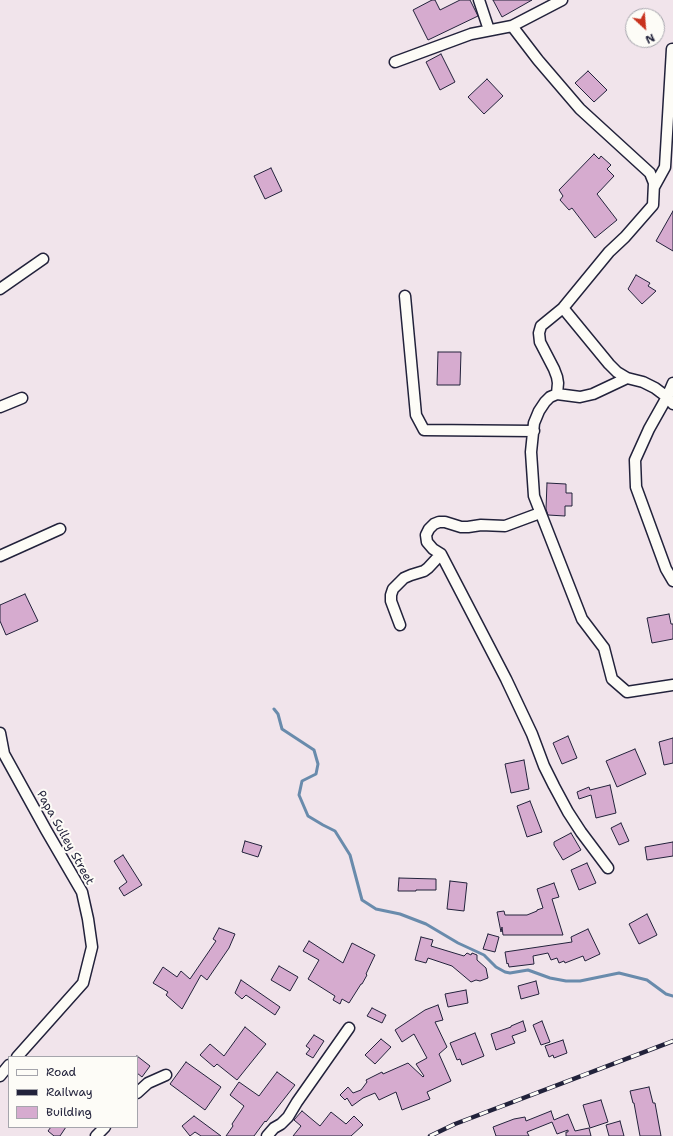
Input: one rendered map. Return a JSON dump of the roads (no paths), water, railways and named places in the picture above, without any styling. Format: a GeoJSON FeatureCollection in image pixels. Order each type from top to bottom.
{"type":"FeatureCollection","features":[{"type":"Feature","properties":{"kind":"street"},"geometry":{"type":"LineString","coordinates":[[479,0],[489,30]]}},
{"type":"Feature","properties":{"kind":"street"},"geometry":{"type":"LineString","coordinates":[[395,62],[471,34],[512,26],[562,0]]}},
{"type":"Feature","properties":{"kind":"street"},"geometry":{"type":"LineString","coordinates":[[512,26],[538,60],[580,109],[650,174],[654,183],[653,205],[625,237],[609,252],[563,308],[541,326],[539,333],[540,342],[557,377],[557,394]]}},
{"type":"Feature","properties":{"kind":"street"},"geometry":{"type":"LineString","coordinates":[[654,187],[665,167],[673,49]]}},
{"type":"Feature","properties":{"kind":"street"},"geometry":{"type":"LineString","coordinates":[[0,289],[43,259]]}},
{"type":"Feature","properties":{"kind":"street"},"geometry":{"type":"LineString","coordinates":[[405,296],[416,415],[424,430],[534,431]]}},
{"type":"Feature","properties":{"kind":"street"},"geometry":{"type":"LineString","coordinates":[[563,308],[617,372],[627,378],[643,382],[655,388],[670,401]]}},
{"type":"Feature","properties":{"kind":"street"},"geometry":{"type":"LineString","coordinates":[[627,378],[593,394],[580,397],[557,394],[545,402],[534,423],[531,452],[534,496],[582,619],[604,648],[612,679],[627,692],[673,685]]}},
{"type":"Feature","properties":{"kind":"street"},"geometry":{"type":"LineString","coordinates":[[673,383],[670,401],[649,429],[635,460],[636,487],[666,569],[673,580]]}},
{"type":"Feature","properties":{"kind":"street"},"geometry":{"type":"LineString","coordinates":[[0,407],[22,398]]}},
{"type":"Feature","properties":{"kind":"street"},"geometry":{"type":"LineString","coordinates":[[540,513],[505,526],[482,525],[461,527],[445,522],[439,522],[434,524],[429,529],[426,535],[427,542],[433,549],[441,554],[506,679],[532,734],[544,766],[568,812],[608,868]]}},
{"type":"Feature","properties":{"kind":"street"},"geometry":{"type":"LineString","coordinates":[[0,556],[60,529]]}},
{"type":"Feature","properties":{"kind":"street"},"geometry":{"type":"LineString","coordinates":[[400,625],[391,601],[393,589],[404,578],[424,571],[441,554]]}},
{"type":"Feature","properties":{"kind":"street","name":"Papa Sulley Street"},"geometry":{"type":"LineString","coordinates":[[0,733],[2,755],[82,892],[92,947],[83,983],[18,1056]]}},
{"type":"Feature","properties":{"kind":"street"},"geometry":{"type":"LineString","coordinates":[[267,1136],[274,1128],[288,1118],[297,1102],[349,1028]]}},
{"type":"Feature","properties":{"kind":"street"},"geometry":{"type":"LineString","coordinates":[[0,1076],[8,1067]]}},
{"type":"Feature","properties":{"kind":"street"},"geometry":{"type":"LineString","coordinates":[[138,1092],[148,1083],[166,1075]]}},
{"type":"Feature","properties":{"kind":"street"},"geometry":{"type":"LineString","coordinates":[[96,1136],[104,1128]]}},
{"type":"Feature","properties":{"kind":"waterway"},"geometry":{"type":"LineString","coordinates":[[274,709],[278,714],[282,729],[314,750],[318,764],[316,774],[302,781],[299,795],[308,816],[335,831],[350,855],[362,900],[376,909],[400,914],[426,924],[458,943],[484,955],[496,967],[505,972],[510,973],[528,970],[550,978],[566,981],[580,981],[619,973],[647,980],[666,994],[673,996]]}},
{"type":"Feature","properties":{"kind":"railway"},"geometry":{"type":"LineString","coordinates":[[430,1136],[455,1124],[673,1041]]}}]}
